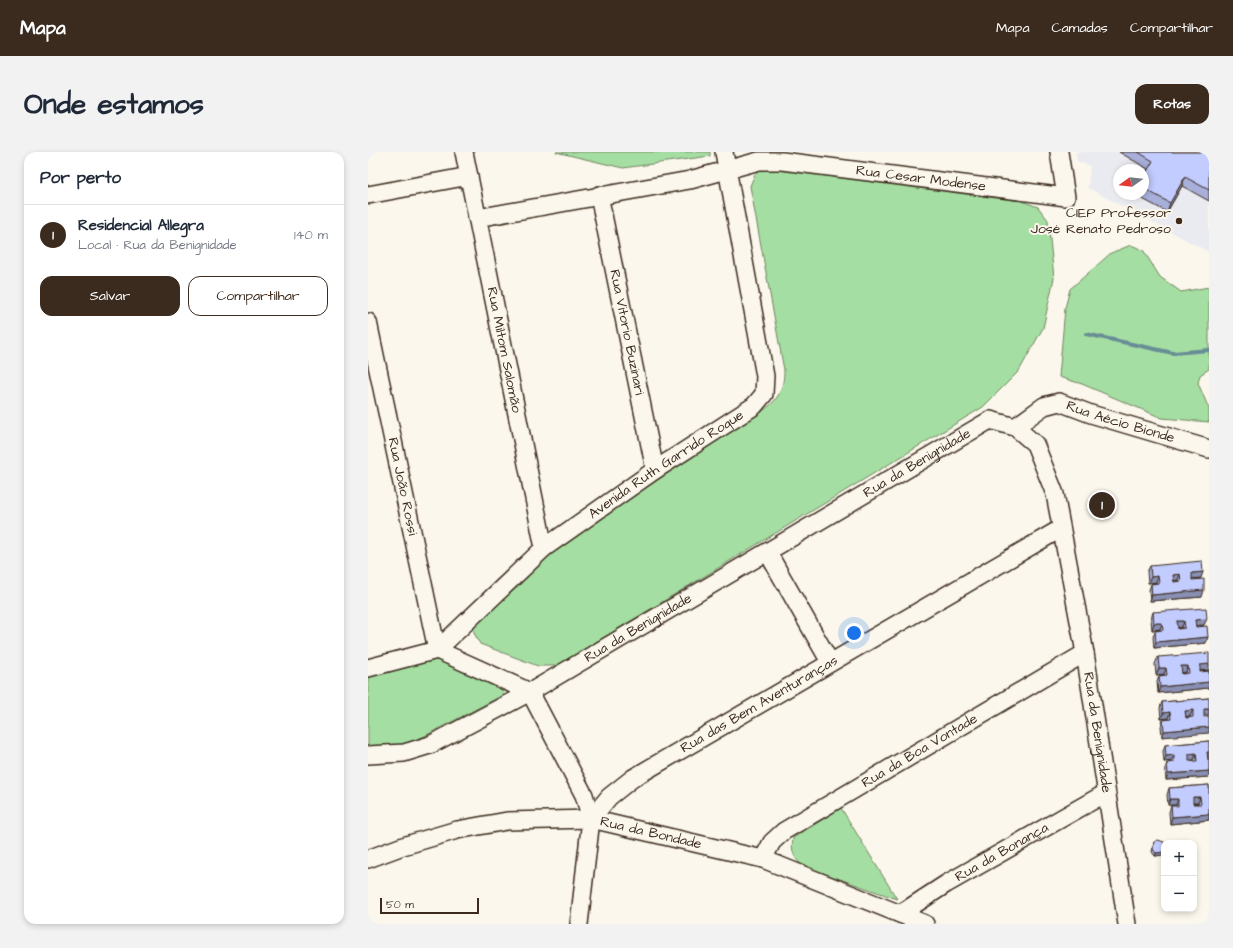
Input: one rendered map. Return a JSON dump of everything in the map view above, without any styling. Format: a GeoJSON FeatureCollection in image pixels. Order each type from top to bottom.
{"type":"FeatureCollection","features":[{"type":"Feature","properties":{"kind":"street","name":"Rua Miltom Salomão"},"geometry":{"type":"LineString","coordinates":[[464,152],[544,548]]}},
{"type":"Feature","properties":{"kind":"street","name":"Avenida Ruth Garrido Roque"},"geometry":{"type":"LineString","coordinates":[[368,668],[437,650],[544,548],[655,470],[754,406],[764,394],[765,376],[724,152]]}},
{"type":"Feature","properties":{"kind":"street","name":"Rua Cesar Modense"},"geometry":{"type":"LineString","coordinates":[[477,218],[598,195],[690,180],[759,161],[782,161],[1066,197],[1060,152]]}},
{"type":"Feature","properties":{"kind":"street"},"geometry":{"type":"LineString","coordinates":[[368,196],[469,176]]}},
{"type":"Feature","properties":{"kind":"street","name":"Rua Vitorio Buzinari"},"geometry":{"type":"LineString","coordinates":[[598,195],[655,470]]}},
{"type":"Feature","properties":{"kind":"street","name":"Rua João Rossi"},"geometry":{"type":"LineString","coordinates":[[368,322],[437,650]]}},
{"type":"Feature","properties":{"kind":"street","name":"Rua Aécio Bionde"},"geometry":{"type":"LineString","coordinates":[[1015,427],[1044,406],[1059,402],[1091,414],[1209,449]]}},
{"type":"Feature","properties":{"kind":"street","name":"Rua da Benignidade"},"geometry":{"type":"LineString","coordinates":[[368,755],[404,753],[430,745],[530,692],[768,553],[990,420],[1015,427],[1035,444],[1055,494],[1060,529],[1085,653],[1127,924]]}},
{"type":"Feature","properties":{"kind":"street","name":"Rua das Bem Aventuranças"},"geometry":{"type":"LineString","coordinates":[[591,819],[609,797],[632,778],[1060,529]]}},
{"type":"Feature","properties":{"kind":"street"},"geometry":{"type":"LineString","coordinates":[[768,553],[830,662]]}},
{"type":"Feature","properties":{"kind":"street"},"geometry":{"type":"LineString","coordinates":[[437,650],[530,692],[584,795],[591,819],[579,924]]}},
{"type":"Feature","properties":{"kind":"street","name":"Rua da Boa Vontade"},"geometry":{"type":"LineString","coordinates":[[763,859],[772,842],[784,831],[1085,653]]}},
{"type":"Feature","properties":{"kind":"street","name":"Rua da Bonança"},"geometry":{"type":"LineString","coordinates":[[900,914],[946,884],[1106,793]]}},
{"type":"Feature","properties":{"kind":"street","name":"Rua da Bondade"},"geometry":{"type":"LineString","coordinates":[[368,859],[402,846],[457,830],[507,821],[591,819],[763,859],[925,924]]}},
{"type":"Feature","properties":{"kind":"shaded area","name":"CIEP Professor José Renato Pedroso"},"geometry":{"type":"Polygon","coordinates":[[[1076,152],[1209,152],[1209,252],[1088,188],[1090,166],[1077,161],[1076,152]]]}},
{"type":"Feature","properties":{"kind":"green space"},"geometry":{"type":"Polygon","coordinates":[[[556,152],[710,152],[710,156],[623,168],[556,152]]]}},
{"type":"Feature","properties":{"kind":"green space"},"geometry":{"type":"Polygon","coordinates":[[[766,167],[1016,199],[1038,207],[1048,220],[1054,278],[1043,328],[1019,371],[983,407],[556,666],[538,666],[480,644],[474,633],[474,626],[554,548],[764,410],[780,393],[784,370],[750,186],[755,174],[766,167]]]}},
{"type":"Feature","properties":{"kind":"green space"},"geometry":{"type":"Polygon","coordinates":[[[1131,245],[1143,250],[1160,277],[1181,292],[1209,287],[1209,369],[1200,375],[1198,383],[1209,409],[1209,422],[1162,418],[1082,384],[1059,377],[1065,308],[1070,289],[1111,253],[1131,245]]]}},
{"type":"Feature","properties":{"kind":"green space"},"geometry":{"type":"Polygon","coordinates":[[[431,657],[505,688],[503,695],[413,742],[390,750],[368,751],[368,675],[431,657]]]}},
{"type":"Feature","properties":{"kind":"green space"},"geometry":{"type":"Polygon","coordinates":[[[841,808],[897,899],[803,866],[795,857],[792,846],[793,838],[841,808]]]}},
{"type":"Feature","properties":{"kind":"building"},"geometry":{"type":"Polygon","coordinates":[[[1138,152],[1209,152],[1209,190],[1185,177],[1170,203],[1149,191],[1149,168],[1153,161],[1138,152]]]}},
{"type":"Feature","properties":{"kind":"building"},"geometry":{"type":"Polygon","coordinates":[[[1099,495],[1106,495],[1107,508],[1100,509],[1099,495]]]}},
{"type":"Feature","properties":{"kind":"building"},"geometry":{"type":"Polygon","coordinates":[[[1202,561],[1203,572],[1192,573],[1192,580],[1204,579],[1204,590],[1152,595],[1151,584],[1159,583],[1158,576],[1151,577],[1150,566],[1202,561]],[[1180,574],[1173,575],[1174,582],[1181,581],[1180,574]]]}},
{"type":"Feature","properties":{"kind":"building"},"geometry":{"type":"Polygon","coordinates":[[[1206,608],[1207,619],[1195,620],[1196,627],[1207,626],[1208,637],[1156,642],[1155,631],[1163,630],[1162,623],[1154,623],[1153,612],[1206,608]],[[1177,621],[1178,629],[1185,628],[1184,621],[1177,621]]]}},
{"type":"Feature","properties":{"kind":"building"},"geometry":{"type":"Polygon","coordinates":[[[1209,653],[1209,664],[1200,665],[1200,672],[1209,671],[1209,682],[1160,687],[1159,676],[1167,675],[1166,668],[1159,668],[1158,657],[1209,653]],[[1181,666],[1182,674],[1189,673],[1188,666],[1181,666]]]}},
{"type":"Feature","properties":{"kind":"building"},"geometry":{"type":"Polygon","coordinates":[[[1209,698],[1209,709],[1204,709],[1204,717],[1209,716],[1209,727],[1164,731],[1163,720],[1171,719],[1170,712],[1163,713],[1162,702],[1209,698]],[[1193,710],[1185,711],[1186,718],[1193,717],[1193,710]]]}},
{"type":"Feature","properties":{"kind":"building"},"geometry":{"type":"Polygon","coordinates":[[[1209,741],[1209,752],[1207,752],[1209,771],[1168,774],[1167,763],[1174,762],[1174,755],[1166,756],[1165,745],[1209,741]],[[1196,753],[1189,754],[1189,761],[1197,761],[1196,753]]]}},
{"type":"Feature","properties":{"kind":"building"},"geometry":{"type":"Polygon","coordinates":[[[1209,785],[1209,814],[1172,817],[1171,806],[1178,806],[1178,799],[1170,799],[1169,788],[1209,785]],[[1193,797],[1193,804],[1201,804],[1200,797],[1193,797]]]}},
{"type":"Feature","properties":{"kind":"building"},"geometry":{"type":"Polygon","coordinates":[[[1158,840],[1161,841],[1161,852],[1156,853],[1153,849],[1154,842],[1158,840]]]}},
{"type":"Feature","properties":{"kind":"waterway"},"geometry":{"type":"LineString","coordinates":[[1086,334],[1173,353],[1209,350]]}},
{"type":"Feature","properties":{"kind":"place","name":"CIEP Professor José Renato Pedroso"},"geometry":{"type":"Point","coordinates":[1179,221]}},
{"type":"Feature","properties":{"kind":"place","name":"Residencial Allegra"},"geometry":{"type":"Point","coordinates":[1102,505]}}]}
